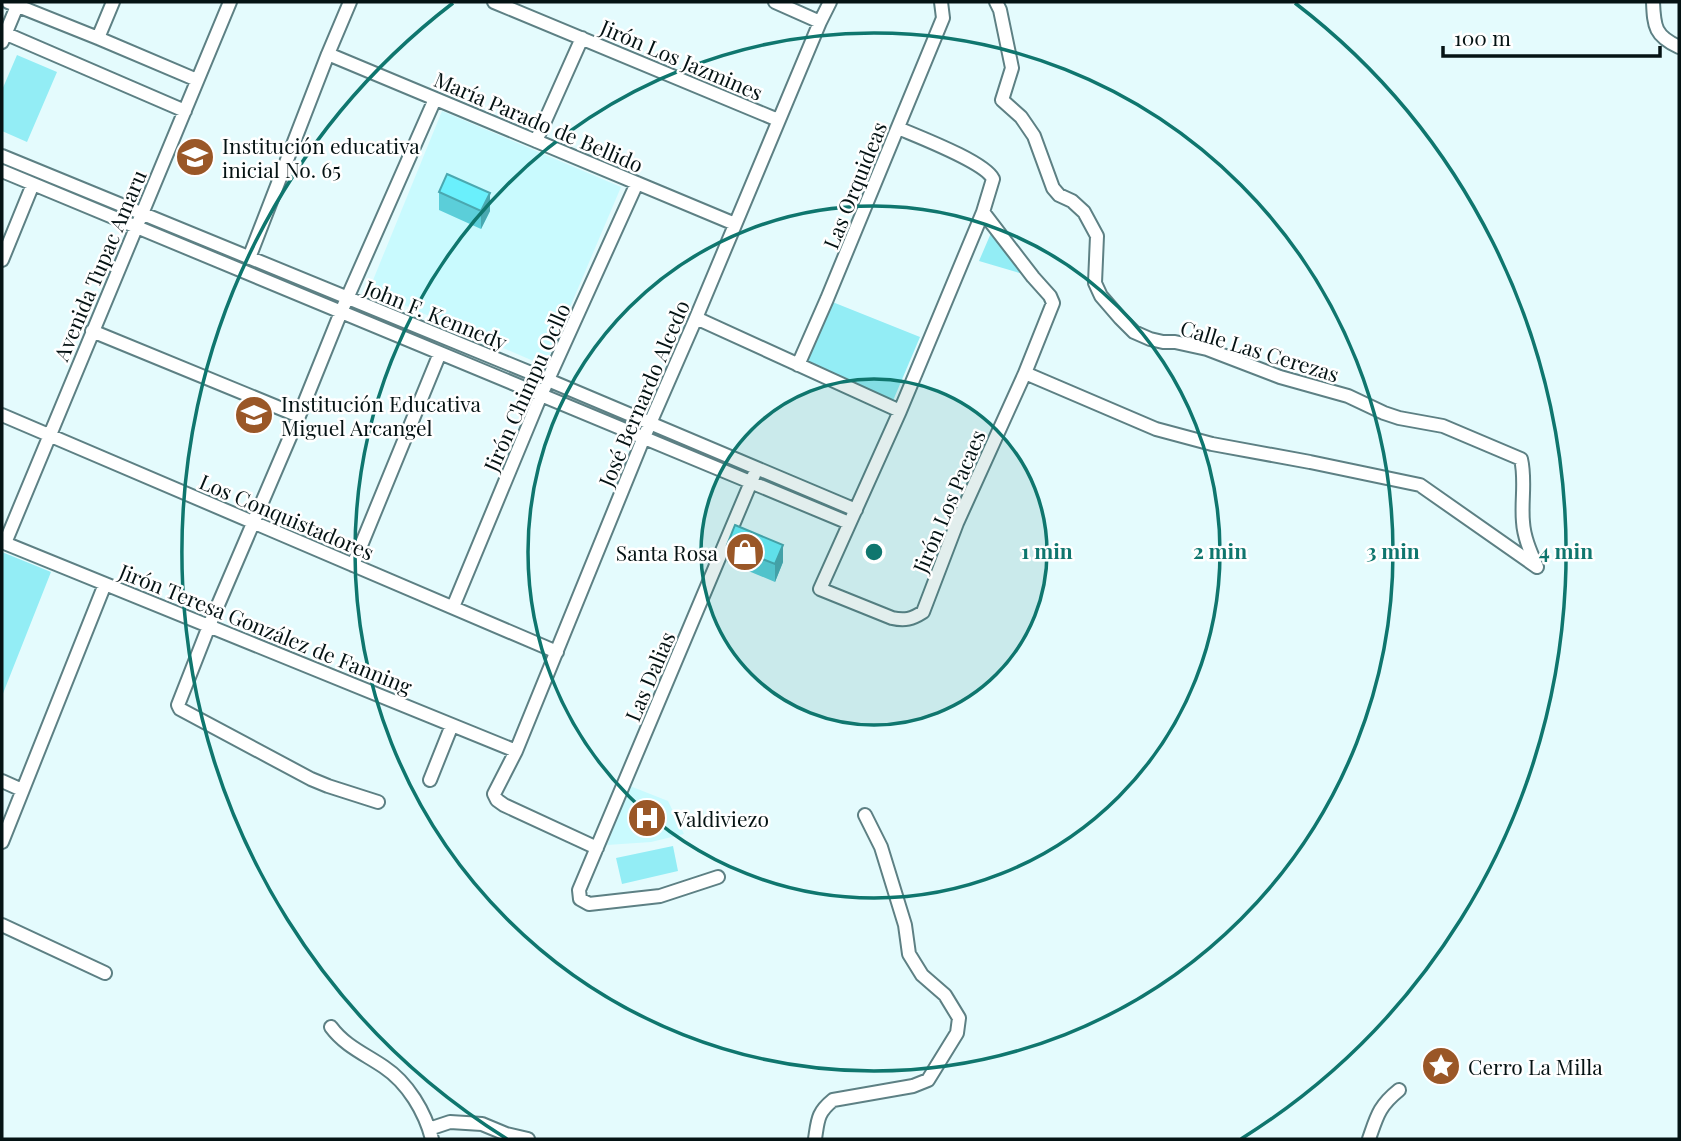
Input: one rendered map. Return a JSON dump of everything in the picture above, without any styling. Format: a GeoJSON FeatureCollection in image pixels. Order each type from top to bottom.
{"type":"FeatureCollection","features":[{"type":"Feature","properties":{"kind":"street"},"geometry":{"type":"LineString","coordinates":[[98,38],[113,2]]}},
{"type":"Feature","properties":{"kind":"street","name":"Avenida Tupac Amaru"},"geometry":{"type":"LineString","coordinates":[[3,543],[230,2]]}},
{"type":"Feature","properties":{"kind":"street"},"geometry":{"type":"LineString","coordinates":[[249,258],[350,2]]}},
{"type":"Feature","properties":{"kind":"street","name":"Jirón Los Jazmines"},"geometry":{"type":"LineString","coordinates":[[494,2],[778,120]]}},
{"type":"Feature","properties":{"kind":"street"},"geometry":{"type":"LineString","coordinates":[[775,2],[820,22]]}},
{"type":"Feature","properties":{"kind":"street","name":"José Bernardo Alcedo"},"geometry":{"type":"LineString","coordinates":[[597,848],[504,805],[494,794],[516,751],[644,437],[830,2]]}},
{"type":"Feature","properties":{"kind":"street","name":"Las Orquideas"},"geometry":{"type":"LineString","coordinates":[[798,365],[943,18],[941,2]]}},
{"type":"Feature","properties":{"kind":"street","name":"Calle Las Cerezas"},"geometry":{"type":"LineString","coordinates":[[996,2],[1012,68],[1002,100],[1021,117],[1034,136],[1053,188],[1084,212],[1097,236],[1095,283],[1101,296],[1120,318],[1134,332],[1150,339],[1207,349],[1280,377],[1348,396],[1399,418],[1443,426],[1521,459],[1524,472],[1523,524],[1537,567],[1420,485],[1212,444],[1156,429],[1025,373]]}},
{"type":"Feature","properties":{"kind":"street"},"geometry":{"type":"LineString","coordinates":[[1653,2],[1654,23],[1658,34],[1679,47]]}},
{"type":"Feature","properties":{"kind":"street"},"geometry":{"type":"LineString","coordinates":[[185,111],[3,36],[12,4],[197,80]]}},
{"type":"Feature","properties":{"kind":"street"},"geometry":{"type":"LineString","coordinates":[[536,141],[582,38]]}},
{"type":"Feature","properties":{"kind":"street","name":"María Parado de Bellido"},"geometry":{"type":"LineString","coordinates":[[328,54],[735,224]]}},
{"type":"Feature","properties":{"kind":"street"},"geometry":{"type":"LineString","coordinates":[[378,802],[311,779],[180,709],[178,705],[341,312],[435,99]]}},
{"type":"Feature","properties":{"kind":"street"},"geometry":{"type":"LineString","coordinates":[[849,523],[900,411],[983,212],[993,179],[988,171],[959,155],[898,128]]}},
{"type":"Feature","properties":{"kind":"street","name":"John F. Kennedy"},"geometry":{"type":"LineString","coordinates":[[2,156],[548,380],[856,510]]}},
{"type":"Feature","properties":{"kind":"street","name":"John F. Kennedy"},"geometry":{"type":"LineString","coordinates":[[2,171],[849,523]]}},
{"type":"Feature","properties":{"kind":"street","name":"Jirón Chimpu Ocllo"},"geometry":{"type":"LineString","coordinates":[[453,607],[541,395],[637,183]]}},
{"type":"Feature","properties":{"kind":"street"},"geometry":{"type":"LineString","coordinates":[[2,260],[33,184]]}},
{"type":"Feature","properties":{"kind":"street","name":"Jirón Los Pacaes"},"geometry":{"type":"LineString","coordinates":[[849,523],[820,589],[904,621],[923,612],[957,523],[1025,373],[1053,303],[983,212]]}},
{"type":"Feature","properties":{"kind":"street"},"geometry":{"type":"LineString","coordinates":[[696,318],[900,411]]}},
{"type":"Feature","properties":{"kind":"street"},"geometry":{"type":"LineString","coordinates":[[92,331],[299,416]]}},
{"type":"Feature","properties":{"kind":"street"},"geometry":{"type":"LineString","coordinates":[[353,565],[440,353]]}},
{"type":"Feature","properties":{"kind":"street","name":"Los Conquistadores"},"geometry":{"type":"LineString","coordinates":[[2,415],[557,652]]}},
{"type":"Feature","properties":{"kind":"street","name":"Las Dalias"},"geometry":{"type":"LineString","coordinates":[[718,877],[660,896],[589,904],[580,899],[579,890],[757,468]]}},
{"type":"Feature","properties":{"kind":"street","name":"Jirón Teresa González de Fanning"},"geometry":{"type":"LineString","coordinates":[[3,543],[516,751]]}},
{"type":"Feature","properties":{"kind":"street"},"geometry":{"type":"LineString","coordinates":[[2,842],[105,584]]}},
{"type":"Feature","properties":{"kind":"street"},"geometry":{"type":"LineString","coordinates":[[430,780],[453,725]]}},
{"type":"Feature","properties":{"kind":"street"},"geometry":{"type":"LineString","coordinates":[[2,781],[22,790]]}},
{"type":"Feature","properties":{"kind":"street"},"geometry":{"type":"LineString","coordinates":[[815,1139],[823,1108],[833,1100],[913,1086],[928,1080],[957,1033],[959,1018],[945,995],[922,975],[909,954],[905,925],[889,872],[881,847],[865,815]]}},
{"type":"Feature","properties":{"kind":"street"},"geometry":{"type":"LineString","coordinates":[[2,925],[105,973]]}},
{"type":"Feature","properties":{"kind":"street"},"geometry":{"type":"LineString","coordinates":[[331,1027],[342,1041],[400,1078],[414,1098],[431,1134],[450,1122],[482,1124],[528,1139]]}},
{"type":"Feature","properties":{"kind":"street"},"geometry":{"type":"LineString","coordinates":[[1369,1139],[1379,1111],[1399,1090]]}},
{"type":"Feature","properties":{"kind":"shaded area"},"geometry":{"type":"Polygon","coordinates":[[[17,55],[57,72],[27,142],[2,131],[2,90],[17,55]]]}},
{"type":"Feature","properties":{"kind":"shaded area"},"geometry":{"type":"Polygon","coordinates":[[[442,111],[621,187],[545,366],[369,290],[442,111]]]}},
{"type":"Feature","properties":{"kind":"shaded area"},"geometry":{"type":"Polygon","coordinates":[[[994,226],[1033,277],[979,261],[994,226]]]}},
{"type":"Feature","properties":{"kind":"shaded area"},"geometry":{"type":"Polygon","coordinates":[[[830,301],[920,337],[892,403],[804,365],[830,301]]]}},
{"type":"Feature","properties":{"kind":"shaded area"},"geometry":{"type":"Polygon","coordinates":[[[2,552],[51,572],[2,696],[2,552]]]}},
{"type":"Feature","properties":{"kind":"shaded area","name":"Valdiviezo"},"geometry":{"type":"Polygon","coordinates":[[[630,786],[668,801],[684,834],[651,842],[607,845],[630,786]]]}},
{"type":"Feature","properties":{"kind":"shaded area"},"geometry":{"type":"Polygon","coordinates":[[[673,846],[678,871],[622,884],[616,858],[673,846]]]}},
{"type":"Feature","properties":{"kind":"building"},"geometry":{"type":"Polygon","coordinates":[[[447,174],[490,193],[481,211],[439,192],[447,174]]]}},
{"type":"Feature","properties":{"kind":"building"},"geometry":{"type":"Polygon","coordinates":[[[735,525],[783,545],[775,564],[727,545],[735,525]]]}},
{"type":"Feature","properties":{"kind":"place","name":"Institución educativa inicial No. 65"},"geometry":{"type":"Point","coordinates":[195,157]}},
{"type":"Feature","properties":{"kind":"place","name":"Institución Educativa Miguel Arcangel"},"geometry":{"type":"Point","coordinates":[254,415]}},
{"type":"Feature","properties":{"kind":"place","name":"Santa Rosa"},"geometry":{"type":"Point","coordinates":[745,552]}},
{"type":"Feature","properties":{"kind":"place","name":"Valdiviezo"},"geometry":{"type":"Point","coordinates":[647,818]}},
{"type":"Feature","properties":{"kind":"place","name":"Cerro La Milla"},"geometry":{"type":"Point","coordinates":[1441,1066]}}]}
